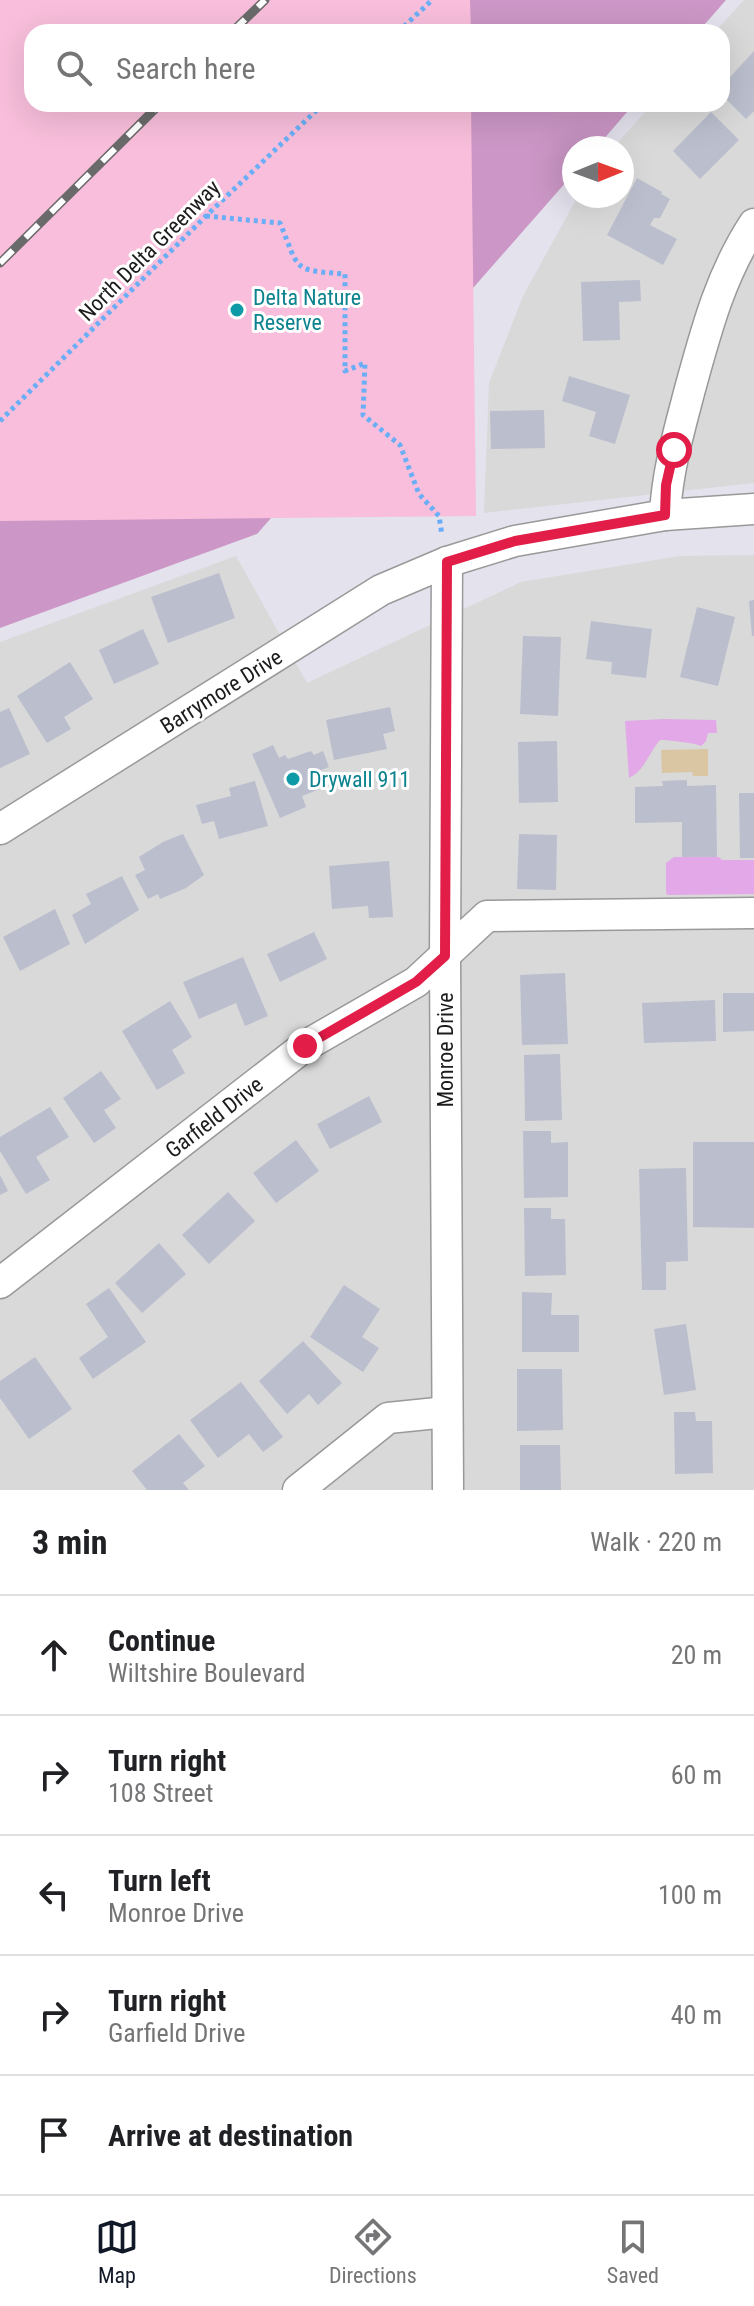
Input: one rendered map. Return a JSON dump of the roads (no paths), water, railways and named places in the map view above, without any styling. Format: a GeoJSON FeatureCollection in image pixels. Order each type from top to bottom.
{"type":"FeatureCollection","features":[{"type":"Feature","properties":{"kind":"street"},"geometry":{"type":"LineString","coordinates":[[665,515],[666,485],[712,307],[735,254],[754,224]]}},
{"type":"Feature","properties":{"kind":"street","name":"Barrymore Drive"},"geometry":{"type":"LineString","coordinates":[[0,829],[445,553],[665,515],[754,509]]}},
{"type":"Feature","properties":{"kind":"street","name":"Monroe Drive"},"geometry":{"type":"LineString","coordinates":[[445,553],[448,1490]]}},
{"type":"Feature","properties":{"kind":"street","name":"Garfield Drive"},"geometry":{"type":"LineString","coordinates":[[0,1283],[305,1046],[416,982],[487,916],[754,913]]}},
{"type":"Feature","properties":{"kind":"street"},"geometry":{"type":"LineString","coordinates":[[298,1490],[388,1418],[447,1412]]}},
{"type":"Feature","properties":{"kind":"railway"},"geometry":{"type":"LineString","coordinates":[[240,24],[265,0]]}},
{"type":"Feature","properties":{"kind":"railway"},"geometry":{"type":"LineString","coordinates":[[0,263],[152,112]]}},
{"type":"Feature","properties":{"kind":"place","name":"Delta Nature Reserve"},"geometry":{"type":"Point","coordinates":[237,310]}},
{"type":"Feature","properties":{"kind":"place","name":"Drywall 911"},"geometry":{"type":"Point","coordinates":[293,779]}}]}
